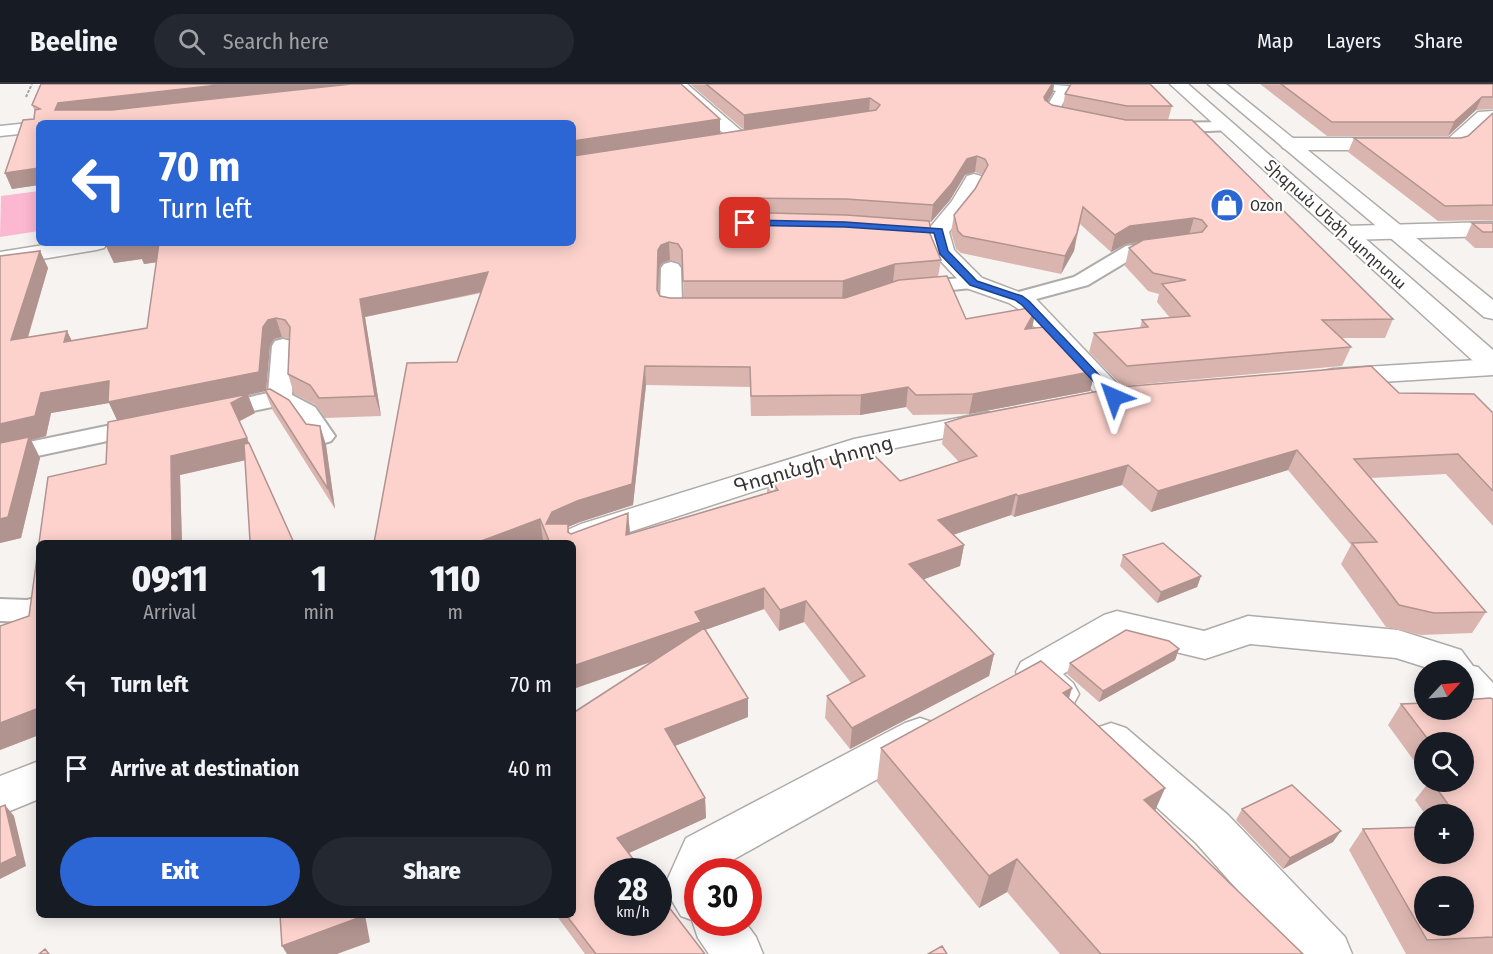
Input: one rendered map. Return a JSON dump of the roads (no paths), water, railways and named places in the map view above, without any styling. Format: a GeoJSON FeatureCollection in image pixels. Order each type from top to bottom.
{"type":"FeatureCollection","features":[{"type":"Feature","properties":{"kind":"street"},"geometry":{"type":"LineString","coordinates":[[677,84],[745,137],[717,142]]}},
{"type":"Feature","properties":{"kind":"street","name":"Տիգրան Մեծի պողոտա"},"geometry":{"type":"LineString","coordinates":[[1178,84],[1493,366]]}},
{"type":"Feature","properties":{"kind":"street","name":"Տիգրան Մեծի պողոտա"},"geometry":{"type":"LineString","coordinates":[[1216,84],[1493,312]]}},
{"type":"Feature","properties":{"kind":"street"},"geometry":{"type":"LineString","coordinates":[[1289,144],[1454,144],[1484,116],[1493,116]]}},
{"type":"Feature","properties":{"kind":"street"},"geometry":{"type":"LineString","coordinates":[[0,131],[36,127]]}},
{"type":"Feature","properties":{"kind":"street"},"geometry":{"type":"LineString","coordinates":[[974,180],[961,204],[928,230],[943,252],[974,283],[1018,298],[1126,395],[1080,403]]}},
{"type":"Feature","properties":{"kind":"street"},"geometry":{"type":"LineString","coordinates":[[1345,233],[1493,229]]}},
{"type":"Feature","properties":{"kind":"street"},"geometry":{"type":"LineString","coordinates":[[0,259],[78,246]]}},
{"type":"Feature","properties":{"kind":"street"},"geometry":{"type":"LineString","coordinates":[[1311,378],[1493,366]]}},
{"type":"Feature","properties":{"kind":"street","name":"Գոգունցի փողոց"},"geometry":{"type":"LineString","coordinates":[[575,540],[593,532],[866,445],[1012,416]]}},
{"type":"Feature","properties":{"kind":"street"},"geometry":{"type":"LineString","coordinates":[[1327,954],[1212,829],[1020,681],[1117,624],[1205,645],[1248,630],[1398,644],[1447,660]]}},
{"type":"Feature","properties":{"kind":"street"},"geometry":{"type":"LineString","coordinates":[[1474,689],[1493,709]]}},
{"type":"Feature","properties":{"kind":"street"},"geometry":{"type":"LineString","coordinates":[[700,858],[702,853],[952,718]]}},
{"type":"Feature","properties":{"kind":"street"},"geometry":{"type":"LineString","coordinates":[[0,796],[36,780]]}},
{"type":"Feature","properties":{"kind":"street"},"geometry":{"type":"LineString","coordinates":[[725,936],[738,954]]}},
{"type":"Feature","properties":{"kind":"lane"},"geometry":{"type":"LineString","coordinates":[[1046,84],[1064,89],[1050,113],[1092,122]]}},
{"type":"Feature","properties":{"kind":"lane"},"geometry":{"type":"LineString","coordinates":[[1146,128],[1227,127]]}},
{"type":"Feature","properties":{"kind":"lane"},"geometry":{"type":"LineString","coordinates":[[1018,298],[1081,281],[1133,249],[1189,243]]}},
{"type":"Feature","properties":{"kind":"lane"},"geometry":{"type":"LineString","coordinates":[[671,268],[672,308],[718,308]]}},
{"type":"Feature","properties":{"kind":"lane"},"geometry":{"type":"LineString","coordinates":[[894,290],[974,283]]}},
{"type":"Feature","properties":{"kind":"lane"},"geometry":{"type":"LineString","coordinates":[[280,398],[283,346]]}},
{"type":"Feature","properties":{"kind":"lane"},"geometry":{"type":"LineString","coordinates":[[0,456],[280,398],[306,412],[322,436]]}},
{"type":"Feature","properties":{"kind":"lane"},"geometry":{"type":"LineString","coordinates":[[0,610],[27,611],[36,609]]}},
{"type":"Feature","properties":{"kind":"place","name":"Ozon"},"geometry":{"type":"Point","coordinates":[1227,205]}}]}
